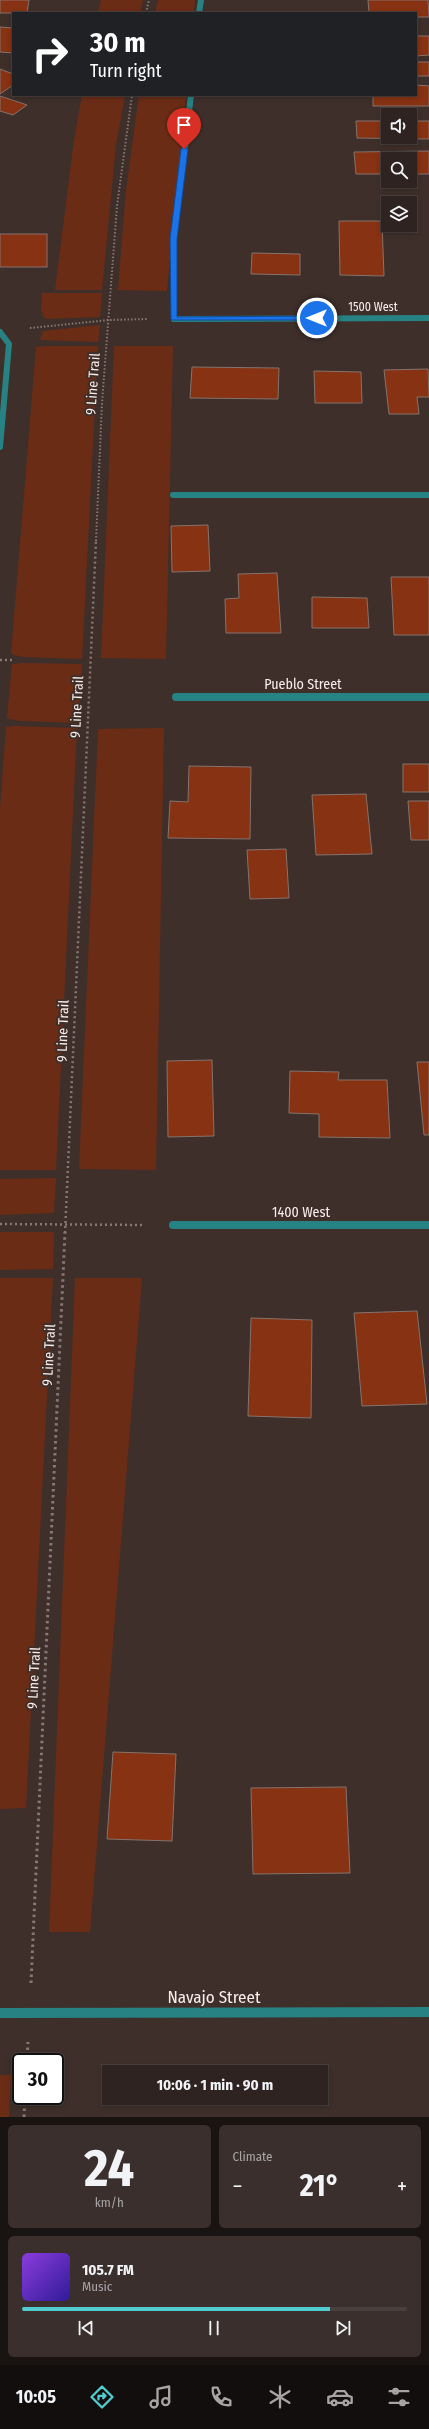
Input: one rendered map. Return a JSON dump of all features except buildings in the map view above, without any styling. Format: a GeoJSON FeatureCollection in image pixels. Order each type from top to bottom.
{"type":"FeatureCollection","features":[{"type":"Feature","properties":{"kind":"street"},"geometry":{"type":"LineString","coordinates":[[200,12],[201,0]]}},
{"type":"Feature","properties":{"kind":"street"},"geometry":{"type":"LineString","coordinates":[[174,319],[174,239],[191,96]]}},
{"type":"Feature","properties":{"kind":"street","name":"1500 West"},"geometry":{"type":"LineString","coordinates":[[174,319],[429,318]]}},
{"type":"Feature","properties":{"kind":"street"},"geometry":{"type":"LineString","coordinates":[[0,332],[9,344],[0,447]]}},
{"type":"Feature","properties":{"kind":"street"},"geometry":{"type":"LineString","coordinates":[[173,495],[429,495]]}},
{"type":"Feature","properties":{"kind":"street","name":"Pueblo Street"},"geometry":{"type":"LineString","coordinates":[[176,697],[429,697]]}},
{"type":"Feature","properties":{"kind":"street","name":"1400 West"},"geometry":{"type":"LineString","coordinates":[[173,1225],[429,1225]]}},
{"type":"Feature","properties":{"kind":"street","name":"Navajo Street"},"geometry":{"type":"LineString","coordinates":[[0,2014],[429,2012]]}},
{"type":"Feature","properties":{"kind":"path"},"geometry":{"type":"LineString","coordinates":[[146,12],[149,0]]}},
{"type":"Feature","properties":{"kind":"path","name":"9 Line Trail"},"geometry":{"type":"LineString","coordinates":[[31,1970],[102,411],[117,206],[132,96]]}},
{"type":"Feature","properties":{"kind":"path"},"geometry":{"type":"LineString","coordinates":[[22,328],[109,320],[174,319]]}},
{"type":"Feature","properties":{"kind":"path"},"geometry":{"type":"LineString","coordinates":[[0,660],[13,660]]}},
{"type":"Feature","properties":{"kind":"path"},"geometry":{"type":"LineString","coordinates":[[0,1224],[173,1225]]}},
{"type":"Feature","properties":{"kind":"path"},"geometry":{"type":"LineString","coordinates":[[27,2053],[28,2040]]}},
{"type":"Feature","properties":{"kind":"path"},"geometry":{"type":"LineString","coordinates":[[24,2117],[25,2105]]}},
{"type":"Feature","properties":{"kind":"shaded area"},"geometry":{"type":"Polygon","coordinates":[[[101,0],[143,0],[140,12],[98,12],[101,0]]]}},
{"type":"Feature","properties":{"kind":"shaded area"},"geometry":{"type":"Polygon","coordinates":[[[158,0],[195,0],[194,12],[155,12],[158,0]]]}},
{"type":"Feature","properties":{"kind":"shaded area"},"geometry":{"type":"Polygon","coordinates":[[[82,96],[125,96],[116,145],[102,290],[55,290],[74,140],[82,96]]]}},
{"type":"Feature","properties":{"kind":"shaded area"},"geometry":{"type":"Polygon","coordinates":[[[139,96],[186,96],[167,291],[118,290],[126,190],[139,96]]]}},
{"type":"Feature","properties":{"kind":"shaded area"},"geometry":{"type":"Polygon","coordinates":[[[42,293],[102,293],[100,317],[45,319],[41,311],[42,293]]]}},
{"type":"Feature","properties":{"kind":"shaded area"},"geometry":{"type":"Polygon","coordinates":[[[100,325],[98,342],[40,340],[43,331],[100,325]]]}},
{"type":"Feature","properties":{"kind":"shaded area"},"geometry":{"type":"Polygon","coordinates":[[[98,346],[82,659],[23,657],[11,654],[36,347],[98,346]]]}},
{"type":"Feature","properties":{"kind":"shaded area"},"geometry":{"type":"Polygon","coordinates":[[[114,346],[173,346],[166,659],[101,658],[114,346]]]}},
{"type":"Feature","properties":{"kind":"shaded area"},"geometry":{"type":"Polygon","coordinates":[[[12,664],[82,664],[78,723],[19,721],[7,718],[12,664]]]}},
{"type":"Feature","properties":{"kind":"shaded area"},"geometry":{"type":"Polygon","coordinates":[[[6,727],[77,728],[56,1170],[0,1170],[0,809],[6,727]]]}},
{"type":"Feature","properties":{"kind":"shaded area"},"geometry":{"type":"Polygon","coordinates":[[[164,728],[156,1170],[79,1169],[98,729],[164,728]]]}},
{"type":"Feature","properties":{"kind":"shaded area"},"geometry":{"type":"Polygon","coordinates":[[[56,1178],[54,1213],[0,1215],[0,1179],[56,1178]]]}},
{"type":"Feature","properties":{"kind":"shaded area"},"geometry":{"type":"Polygon","coordinates":[[[0,1232],[54,1232],[53,1269],[0,1270],[0,1232]]]}},
{"type":"Feature","properties":{"kind":"shaded area"},"geometry":{"type":"Polygon","coordinates":[[[0,1278],[53,1278],[26,1808],[0,1809],[0,1278]]]}},
{"type":"Feature","properties":{"kind":"shaded area"},"geometry":{"type":"Polygon","coordinates":[[[75,1278],[142,1278],[90,1932],[49,1932],[75,1278]]]}},
{"type":"Feature","properties":{"kind":"shaded area"},"geometry":{"type":"Polygon","coordinates":[[[0,2075],[11,2075],[9,2117],[0,2117],[0,2075]]]}},
{"type":"Feature","properties":{"kind":"route"},"geometry":{"type":"LineString","coordinates":[[184,149],[174,239],[174,319],[317,318]]}}]}
